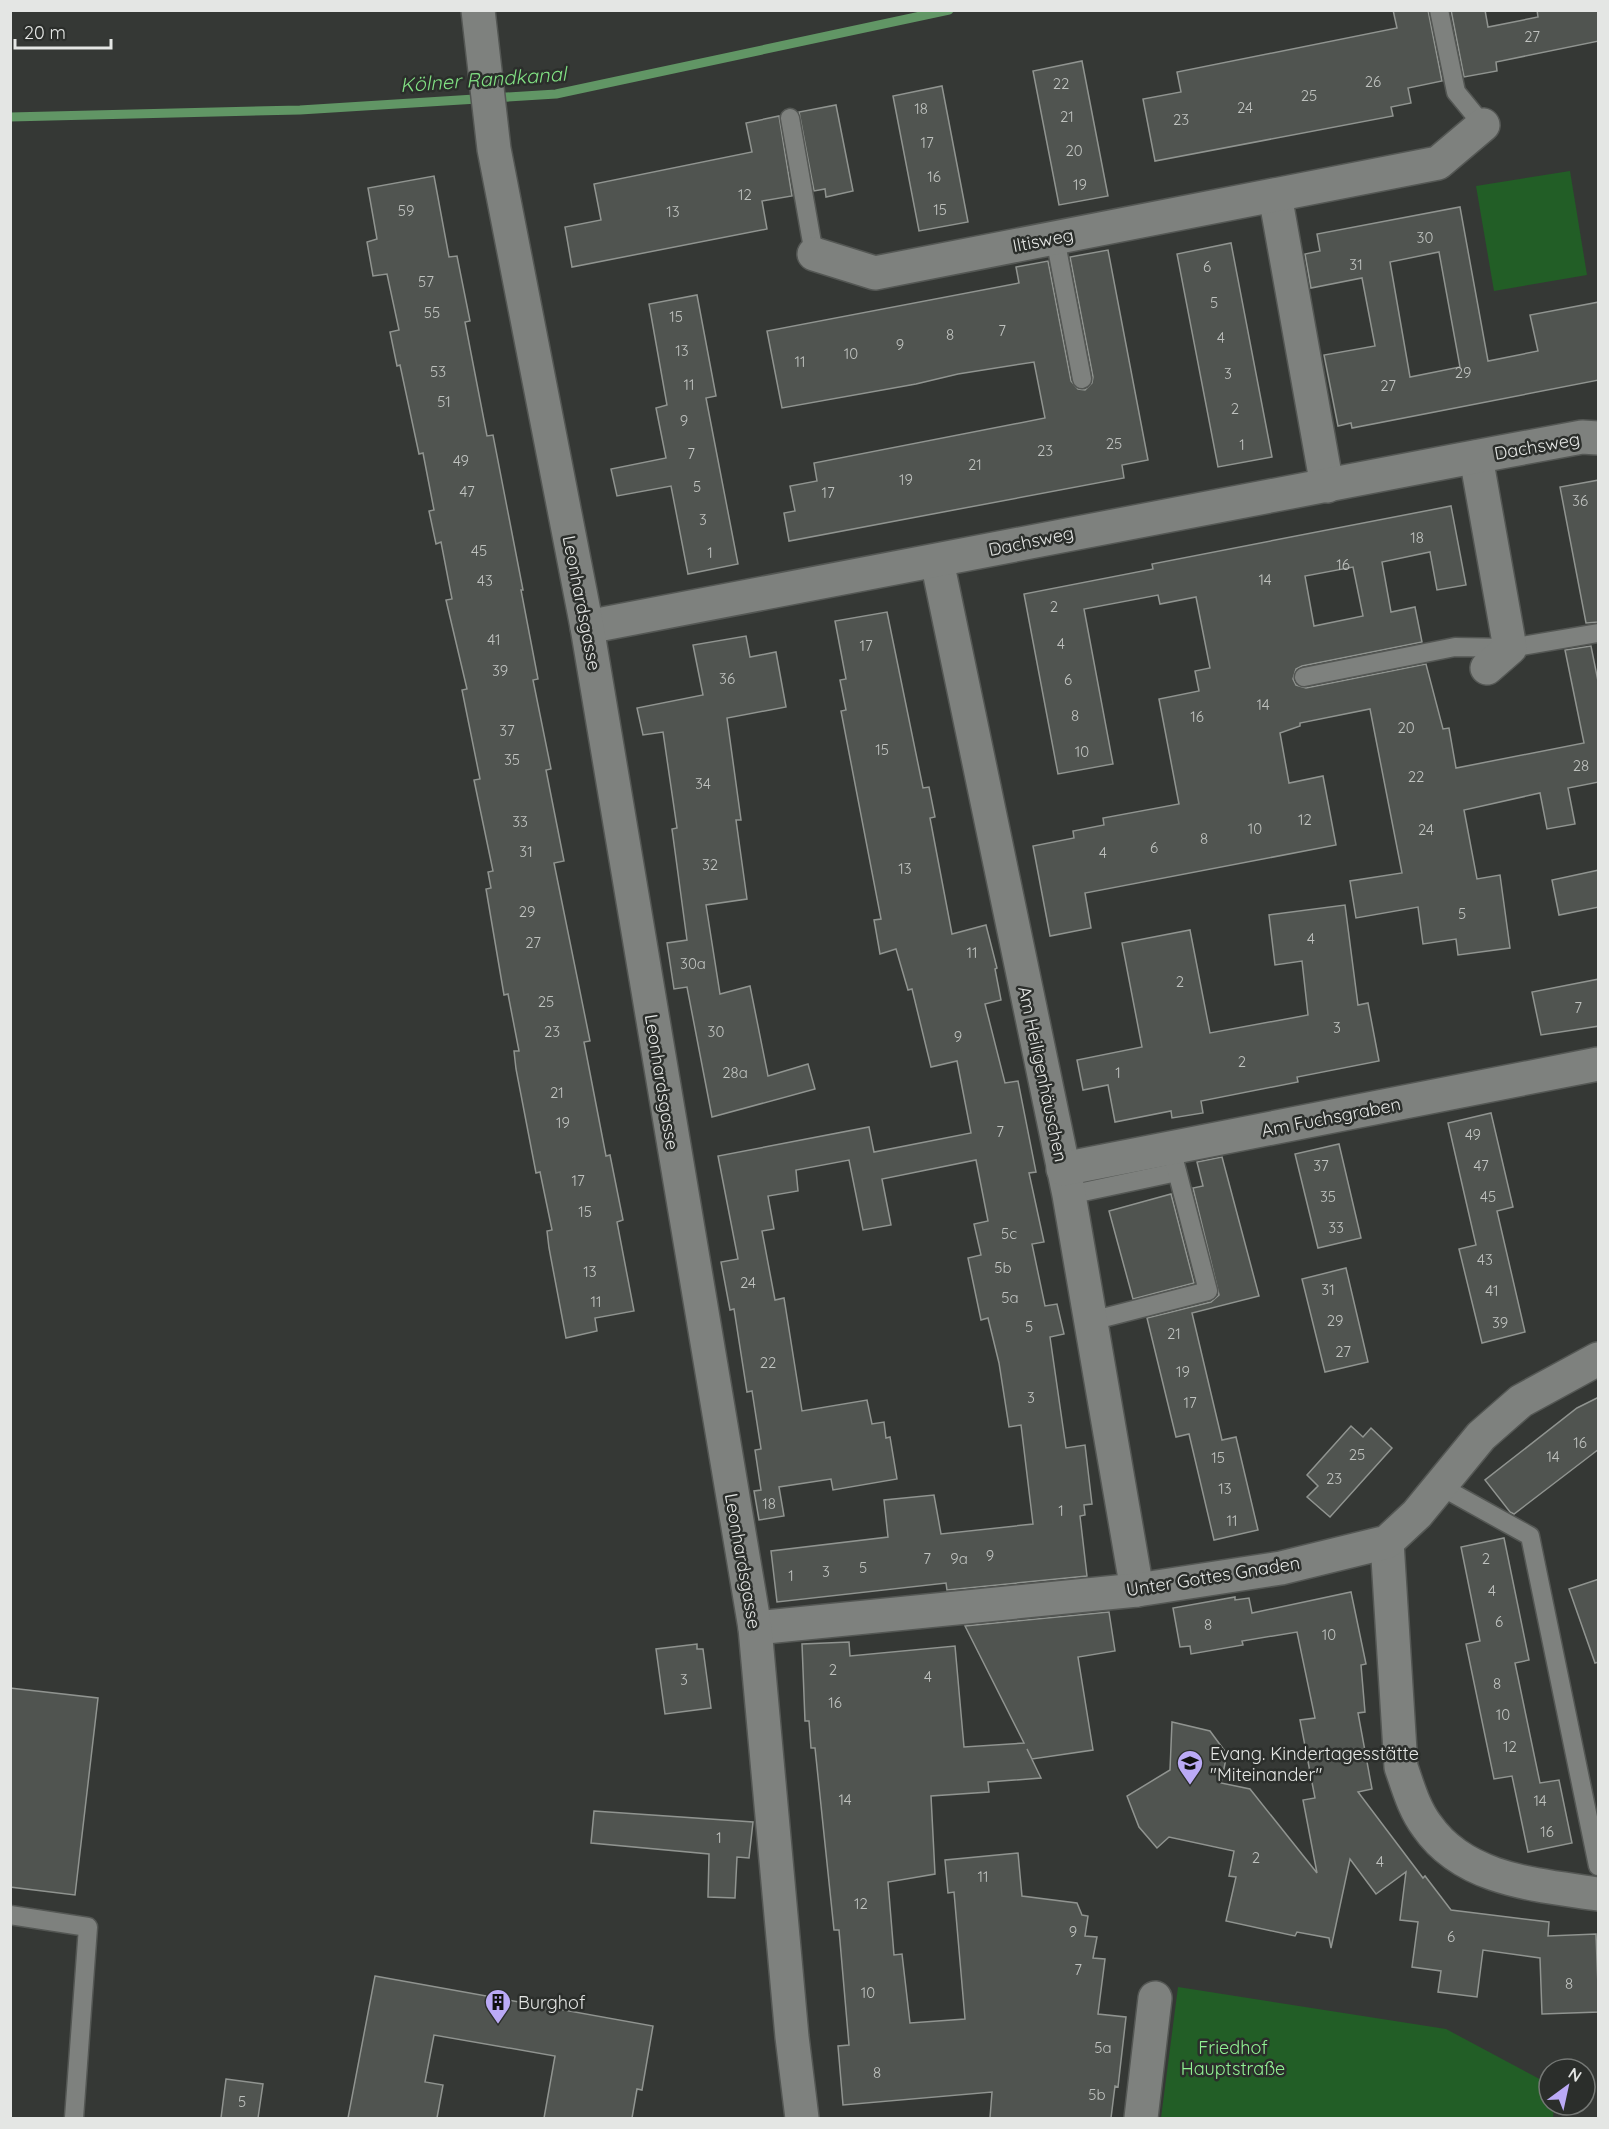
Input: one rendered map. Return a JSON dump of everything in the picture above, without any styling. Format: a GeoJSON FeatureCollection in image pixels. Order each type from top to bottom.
{"type":"FeatureCollection","features":[{"type":"Feature","properties":{"kind":"street","name":"Leonhardsgasse"},"geometry":{"type":"LineString","coordinates":[[478,10],[494,149],[587,627],[755,1628],[792,2037],[802,2118]]}},
{"type":"Feature","properties":{"kind":"street","name":"Iltisweg"},"geometry":{"type":"LineString","coordinates":[[814,254],[875,273],[1438,163],[1483,125]]}},
{"type":"Feature","properties":{"kind":"street"},"geometry":{"type":"LineString","coordinates":[[1275,195],[1327,486]]}},
{"type":"Feature","properties":{"kind":"street","name":"Dachsweg"},"geometry":{"type":"LineString","coordinates":[[587,627],[1476,456],[1582,437],[1599,438]]}},
{"type":"Feature","properties":{"kind":"street","name":"Dachsweg"},"geometry":{"type":"LineString","coordinates":[[1476,456],[1499,658]]}},
{"type":"Feature","properties":{"kind":"street","name":"Am Heiligenhäuschen"},"geometry":{"type":"LineString","coordinates":[[938,561],[1066,1182],[1137,1590]]}},
{"type":"Feature","properties":{"kind":"street","name":"Am Fuchsgraben"},"geometry":{"type":"LineString","coordinates":[[1066,1182],[1174,1160],[1599,1064]]}},
{"type":"Feature","properties":{"kind":"street","name":"Unter Gottes Gnaden"},"geometry":{"type":"LineString","coordinates":[[755,1628],[1137,1590],[1281,1568],[1387,1542],[1417,1514],[1481,1436],[1521,1401],[1599,1359]]}},
{"type":"Feature","properties":{"kind":"street"},"geometry":{"type":"LineString","coordinates":[[1387,1542],[1401,1767],[1412,1797],[1427,1827],[1453,1851],[1478,1868],[1524,1883],[1599,1894]]}},
{"type":"Feature","properties":{"kind":"street"},"geometry":{"type":"LineString","coordinates":[[1141,2118],[1155,1998]]}},
{"type":"Feature","properties":{"kind":"lane"},"geometry":{"type":"LineString","coordinates":[[1439,10],[1456,92],[1483,125]]}},
{"type":"Feature","properties":{"kind":"lane"},"geometry":{"type":"LineString","coordinates":[[790,118],[814,254]]}},
{"type":"Feature","properties":{"kind":"lane"},"geometry":{"type":"LineString","coordinates":[[1055,238],[1082,379]]}},
{"type":"Feature","properties":{"kind":"lane"},"geometry":{"type":"LineString","coordinates":[[1304,677],[1455,647],[1499,658],[1599,633]]}},
{"type":"Feature","properties":{"kind":"lane"},"geometry":{"type":"LineString","coordinates":[[1091,1321],[1208,1291],[1174,1160]]}},
{"type":"Feature","properties":{"kind":"lane"},"geometry":{"type":"LineString","coordinates":[[1440,1486],[1530,1536],[1599,1866]]}},
{"type":"Feature","properties":{"kind":"lane"},"geometry":{"type":"LineString","coordinates":[[10,1915],[88,1927],[74,2118]]}},
{"type":"Feature","properties":{"kind":"green space"},"geometry":{"type":"Polygon","coordinates":[[[1570,171],[1587,275],[1494,291],[1476,186],[1570,171]]]}},
{"type":"Feature","properties":{"kind":"green space","name":"Friedhof Hauptstraße"},"geometry":{"type":"Polygon","coordinates":[[[1178,1987],[1446,2029],[1537,2078],[1537,2117],[1553,2117],[1553,2118],[1161,2118],[1178,1987]]]}},
{"type":"Feature","properties":{"kind":"building"},"geometry":{"type":"Polygon","coordinates":[[[1393,10],[1428,10],[1442,81],[1408,88],[1411,103],[1391,107],[1393,116],[1155,161],[1143,99],[1181,92],[1177,72],[1397,28],[1393,10]]]}},
{"type":"Feature","properties":{"kind":"building"},"geometry":{"type":"Polygon","coordinates":[[[1451,10],[1485,10],[1488,27],[1538,17],[1537,10],[1599,10],[1599,41],[1496,62],[1497,71],[1464,77],[1451,10]]]}},
{"type":"Feature","properties":{"kind":"building"},"geometry":{"type":"Polygon","coordinates":[[[1082,61],[1108,196],[1059,205],[1033,71],[1082,61]]]}},
{"type":"Feature","properties":{"kind":"building"},"geometry":{"type":"Polygon","coordinates":[[[942,86],[968,222],[919,231],[893,96],[942,86]]]}},
{"type":"Feature","properties":{"kind":"building"},"geometry":{"type":"Polygon","coordinates":[[[836,105],[853,191],[826,197],[825,189],[814,191],[799,112],[836,105]]]}},
{"type":"Feature","properties":{"kind":"building"},"geometry":{"type":"Polygon","coordinates":[[[779,116],[792,196],[762,201],[767,229],[572,267],[565,227],[601,220],[594,184],[752,152],[746,123],[779,116]]]}},
{"type":"Feature","properties":{"kind":"building"},"geometry":{"type":"Polygon","coordinates":[[[434,176],[449,257],[457,256],[470,321],[465,322],[487,436],[493,435],[523,590],[521,590],[538,679],[533,680],[551,769],[546,770],[564,861],[554,863],[590,1041],[584,1042],[606,1156],[610,1155],[623,1220],[617,1222],[634,1311],[595,1318],[597,1331],[566,1338],[549,1248],[547,1231],[552,1230],[540,1172],[536,1173],[516,1069],[514,1051],[519,1051],[508,994],[504,995],[486,889],[491,888],[488,872],[493,871],[474,780],[480,779],[462,690],[467,689],[446,600],[452,599],[441,542],[436,544],[429,511],[434,510],[423,453],[419,454],[400,365],[397,366],[390,332],[399,330],[387,274],[373,276],[367,242],[377,239],[368,188],[434,176]]]}},
{"type":"Feature","properties":{"kind":"building"},"geometry":{"type":"Polygon","coordinates":[[[1460,207],[1488,361],[1538,351],[1530,315],[1599,302],[1599,380],[1352,428],[1351,423],[1338,426],[1324,355],[1375,346],[1362,278],[1311,288],[1305,254],[1320,251],[1317,234],[1460,207]],[[1439,252],[1390,262],[1410,377],[1460,367],[1439,252]]]}},
{"type":"Feature","properties":{"kind":"building"},"geometry":{"type":"Polygon","coordinates":[[[1231,243],[1272,457],[1218,467],[1177,254],[1231,243]]]}},
{"type":"Feature","properties":{"kind":"building"},"geometry":{"type":"Polygon","coordinates":[[[1108,250],[1148,460],[1122,465],[1124,478],[789,541],[784,513],[795,511],[790,486],[817,481],[814,463],[1045,418],[1034,362],[958,374],[916,384],[782,408],[767,331],[1019,283],[1016,267],[1048,261],[1071,381],[1078,389],[1085,390],[1092,383],[1093,377],[1070,257],[1108,250]]]}},
{"type":"Feature","properties":{"kind":"building"},"geometry":{"type":"Polygon","coordinates":[[[697,295],[716,396],[706,398],[738,564],[688,574],[671,486],[617,496],[611,469],[666,458],[656,408],[667,405],[649,304],[697,295]]]}},
{"type":"Feature","properties":{"kind":"building"},"geometry":{"type":"Polygon","coordinates":[[[1599,480],[1599,622],[1586,623],[1560,487],[1599,480]]]}},
{"type":"Feature","properties":{"kind":"building"},"geometry":{"type":"Polygon","coordinates":[[[1451,506],[1466,585],[1437,590],[1430,552],[1382,562],[1391,612],[1415,607],[1422,642],[1302,666],[1296,669],[1293,679],[1296,685],[1306,688],[1426,664],[1443,729],[1449,728],[1456,768],[1584,743],[1565,650],[1591,646],[1599,686],[1599,782],[1568,788],[1575,824],[1547,829],[1540,793],[1464,810],[1477,879],[1500,875],[1510,948],[1458,955],[1456,939],[1423,944],[1418,907],[1356,918],[1350,881],[1402,873],[1370,709],[1300,723],[1300,726],[1280,733],[1289,783],[1323,776],[1336,845],[1085,893],[1091,928],[1050,936],[1033,846],[1074,838],[1073,831],[1104,825],[1103,818],[1179,804],[1159,699],[1199,691],[1195,671],[1210,668],[1196,597],[1160,604],[1158,595],[1084,609],[1113,764],[1058,774],[1024,594],[1153,569],[1152,564],[1451,506]],[[1353,567],[1305,576],[1314,626],[1363,616],[1353,567]]]}},
{"type":"Feature","properties":{"kind":"building"},"geometry":{"type":"Polygon","coordinates":[[[887,612],[923,788],[929,787],[935,817],[930,818],[952,934],[986,925],[997,968],[995,969],[1001,1000],[985,1004],[1005,1083],[1018,1081],[1036,1172],[1029,1173],[1044,1242],[1032,1244],[1045,1306],[1057,1304],[1064,1334],[1050,1337],[1066,1448],[1085,1445],[1092,1504],[1084,1505],[1085,1515],[1080,1516],[1087,1576],[947,1590],[946,1583],[777,1602],[771,1551],[888,1537],[884,1500],[934,1495],[941,1534],[1033,1524],[1021,1425],[1009,1427],[999,1363],[988,1318],[981,1320],[968,1258],[981,1255],[974,1224],[988,1221],[976,1160],[882,1179],[891,1225],[863,1230],[849,1160],[796,1170],[798,1191],[768,1196],[774,1229],[762,1231],[775,1300],[784,1298],[802,1411],[867,1400],[872,1424],[884,1422],[886,1438],[890,1437],[897,1479],[833,1490],[831,1479],[779,1487],[784,1516],[759,1520],[754,1491],[761,1490],[755,1450],[761,1449],[752,1391],[747,1392],[734,1309],[730,1310],[721,1262],[738,1259],[718,1156],[869,1127],[874,1152],[971,1133],[957,1061],[931,1067],[912,989],[908,990],[896,949],[880,954],[874,920],[881,919],[841,711],[846,710],[840,680],[846,679],[835,621],[887,612]]]}},
{"type":"Feature","properties":{"kind":"building"},"geometry":{"type":"Polygon","coordinates":[[[746,636],[750,657],[776,652],[786,707],[727,718],[741,820],[736,820],[747,899],[706,905],[720,994],[750,986],[768,1076],[808,1064],[815,1089],[712,1117],[687,987],[674,989],[667,943],[687,940],[672,829],[677,828],[663,732],[643,735],[637,708],[703,695],[693,645],[746,636]]]}},
{"type":"Feature","properties":{"kind":"building"},"geometry":{"type":"Polygon","coordinates":[[[1599,870],[1599,907],[1559,915],[1552,880],[1599,870]]]}},
{"type":"Feature","properties":{"kind":"building"},"geometry":{"type":"Polygon","coordinates":[[[1345,905],[1358,1005],[1368,1003],[1379,1061],[1297,1077],[1298,1082],[1201,1101],[1203,1113],[1172,1118],[1171,1111],[1115,1122],[1108,1085],[1083,1090],[1077,1060],[1142,1047],[1122,943],[1190,930],[1210,1033],[1308,1015],[1302,961],[1275,965],[1269,915],[1345,905]]]}},
{"type":"Feature","properties":{"kind":"building"},"geometry":{"type":"Polygon","coordinates":[[[1599,979],[1599,1026],[1541,1035],[1532,992],[1599,979]]]}},
{"type":"Feature","properties":{"kind":"building"},"geometry":{"type":"Polygon","coordinates":[[[1491,1113],[1513,1207],[1497,1211],[1525,1332],[1482,1343],[1459,1249],[1476,1245],[1448,1123],[1491,1113]]]}},
{"type":"Feature","properties":{"kind":"building"},"geometry":{"type":"Polygon","coordinates":[[[1339,1144],[1361,1238],[1318,1248],[1295,1154],[1339,1144]]]}},
{"type":"Feature","properties":{"kind":"building"},"geometry":{"type":"Polygon","coordinates":[[[1222,1157],[1259,1296],[1192,1313],[1222,1440],[1236,1437],[1258,1530],[1214,1540],[1189,1434],[1176,1437],[1147,1318],[1211,1302],[1219,1295],[1193,1188],[1203,1186],[1197,1162],[1222,1157]]]}},
{"type":"Feature","properties":{"kind":"building"},"geometry":{"type":"Polygon","coordinates":[[[1171,1194],[1194,1283],[1133,1299],[1109,1211],[1171,1194]]]}},
{"type":"Feature","properties":{"kind":"building"},"geometry":{"type":"Polygon","coordinates":[[[1346,1268],[1368,1362],[1325,1372],[1302,1279],[1346,1268]]]}},
{"type":"Feature","properties":{"kind":"building"},"geometry":{"type":"Polygon","coordinates":[[[1599,1397],[1599,1449],[1514,1514],[1510,1512],[1485,1480],[1577,1408],[1599,1397]]]}},
{"type":"Feature","properties":{"kind":"building"},"geometry":{"type":"Polygon","coordinates":[[[1351,1426],[1363,1437],[1371,1428],[1392,1448],[1330,1517],[1307,1497],[1318,1486],[1307,1475],[1351,1426]]]}},
{"type":"Feature","properties":{"kind":"building"},"geometry":{"type":"Polygon","coordinates":[[[1504,1538],[1529,1660],[1515,1663],[1540,1783],[1559,1780],[1572,1843],[1528,1852],[1512,1776],[1494,1779],[1466,1644],[1480,1641],[1461,1547],[1504,1538]]]}},
{"type":"Feature","properties":{"kind":"building"},"geometry":{"type":"Polygon","coordinates":[[[1599,1579],[1599,1662],[1595,1663],[1569,1589],[1599,1579]]]}},
{"type":"Feature","properties":{"kind":"building"},"geometry":{"type":"Polygon","coordinates":[[[1351,1592],[1366,1664],[1361,1665],[1365,1712],[1358,1713],[1372,1789],[1358,1792],[1423,1878],[1425,1876],[1451,1910],[1549,1922],[1548,1936],[1596,1934],[1599,2012],[1542,2014],[1540,1958],[1483,1950],[1477,1997],[1438,1992],[1441,1971],[1412,1967],[1418,1922],[1400,1920],[1406,1872],[1376,1894],[1350,1859],[1331,1948],[1329,1938],[1297,1932],[1295,1936],[1226,1921],[1236,1877],[1229,1876],[1234,1851],[1169,1837],[1157,1848],[1139,1827],[1127,1796],[1170,1770],[1172,1722],[1210,1731],[1227,1754],[1221,1783],[1250,1789],[1317,1873],[1303,1800],[1315,1798],[1300,1720],[1315,1718],[1297,1632],[1242,1641],[1243,1645],[1191,1654],[1190,1646],[1180,1647],[1173,1608],[1235,1597],[1235,1600],[1249,1598],[1252,1613],[1351,1592]]]}},
{"type":"Feature","properties":{"kind":"building"},"geometry":{"type":"Polygon","coordinates":[[[1109,1612],[1115,1651],[1078,1657],[1093,1750],[1032,1759],[1027,1749],[1041,1778],[988,1782],[989,1792],[931,1796],[935,1874],[888,1882],[894,1955],[902,1954],[910,2023],[965,2019],[954,1892],[948,1893],[945,1860],[1018,1853],[1022,1896],[1077,1903],[1082,1915],[1088,1916],[1085,1936],[1097,1937],[1093,1958],[1105,1959],[1098,2014],[1126,2017],[1118,2087],[1115,2086],[1111,2118],[990,2118],[992,2092],[843,2105],[838,2046],[849,2045],[839,1930],[834,1930],[815,1748],[811,1748],[809,1721],[805,1721],[802,1644],[849,1642],[850,1656],[955,1646],[964,1747],[1024,1743],[965,1626],[1109,1612]]]}},
{"type":"Feature","properties":{"kind":"building"},"geometry":{"type":"Polygon","coordinates":[[[697,1644],[697,1649],[703,1649],[711,1708],[665,1714],[656,1649],[697,1644]]]}},
{"type":"Feature","properties":{"kind":"building"},"geometry":{"type":"Polygon","coordinates":[[[10,1688],[98,1698],[75,1895],[10,1887],[10,1688]]]}},
{"type":"Feature","properties":{"kind":"building"},"geometry":{"type":"Polygon","coordinates":[[[594,1811],[753,1822],[749,1858],[737,1857],[735,1898],[708,1897],[709,1854],[591,1843],[594,1811]]]}},
{"type":"Feature","properties":{"kind":"building"},"geometry":{"type":"Polygon","coordinates":[[[375,1976],[653,2026],[642,2090],[637,2089],[632,2118],[544,2118],[555,2056],[434,2035],[425,2082],[443,2085],[437,2118],[348,2118],[375,1976]]]}},
{"type":"Feature","properties":{"kind":"building"},"geometry":{"type":"Polygon","coordinates":[[[226,2079],[263,2084],[258,2118],[221,2118],[226,2079]]]}},
{"type":"Feature","properties":{"kind":"waterway","name":"Kölner Randkanal"},"geometry":{"type":"LineString","coordinates":[[10,117],[300,110],[556,94],[949,10]]}},
{"type":"Feature","properties":{"kind":"place","name":"Evang. Kindertagesstätte \"Miteinander\""},"geometry":{"type":"Point","coordinates":[1190,1786]}},
{"type":"Feature","properties":{"kind":"place","name":"Burghof"},"geometry":{"type":"Point","coordinates":[498,2025]}}]}
